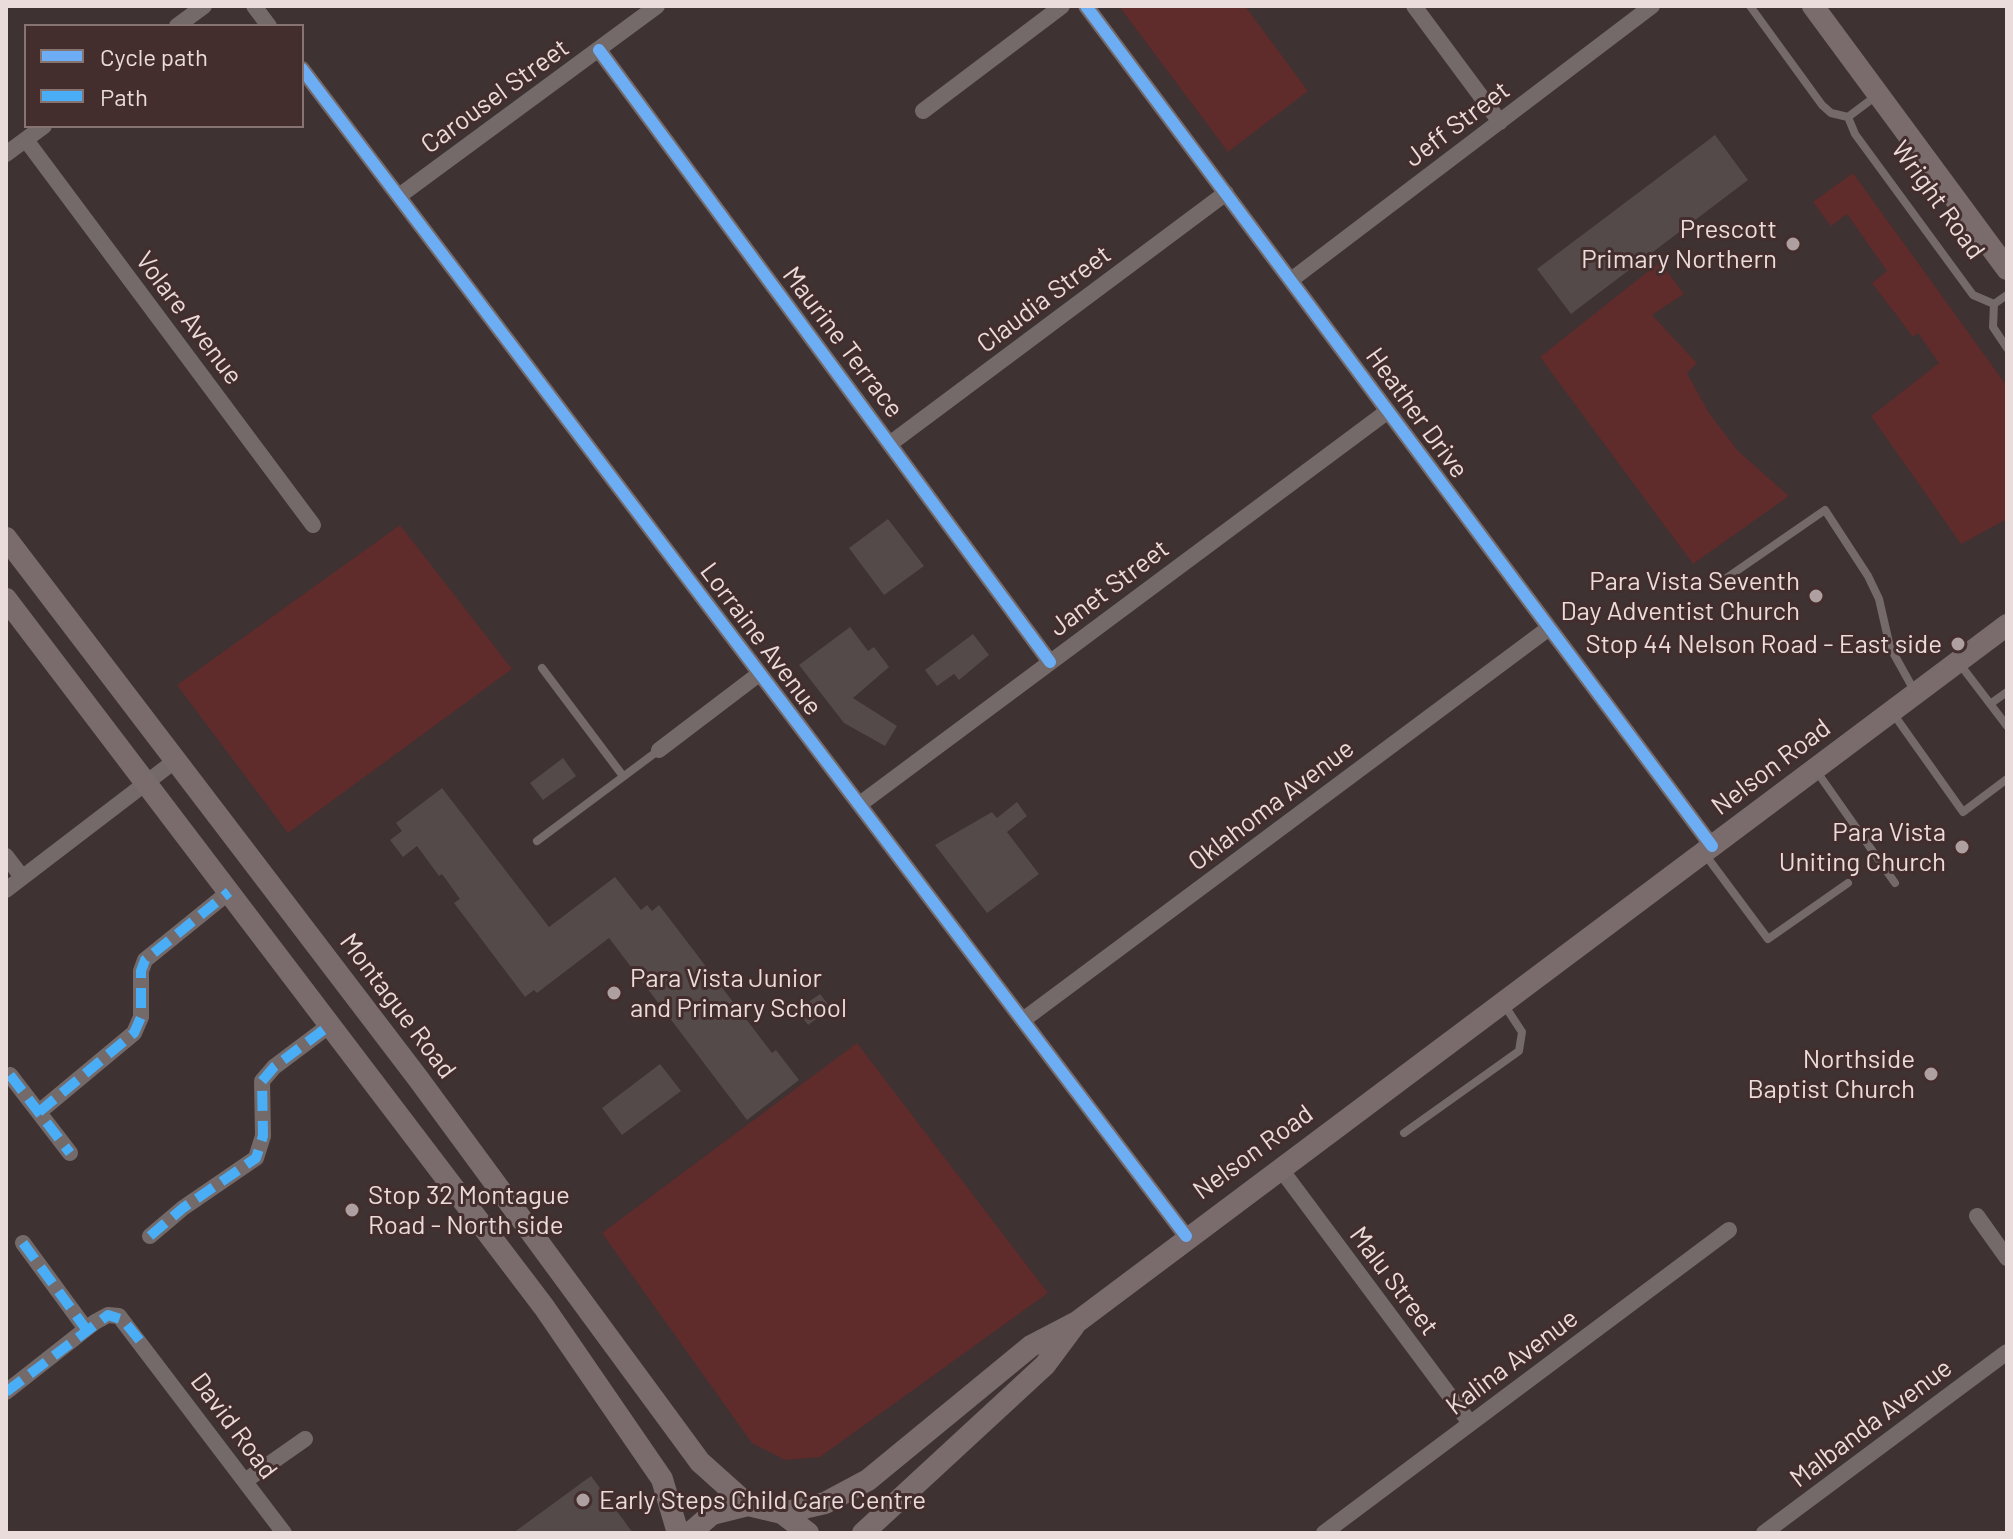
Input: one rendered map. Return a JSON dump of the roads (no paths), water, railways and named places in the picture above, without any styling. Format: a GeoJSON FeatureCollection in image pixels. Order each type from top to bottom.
{"type":"FeatureCollection","features":[{"type":"Feature","properties":{"kind":"main road","name":"Wright Road"},"geometry":{"type":"LineString","coordinates":[[1813,6],[2007,269]]}},
{"type":"Feature","properties":{"kind":"main road","name":"Montague Road"},"geometry":{"type":"LineString","coordinates":[[6,538],[482,1164],[689,1448],[712,1475],[748,1505]]}},
{"type":"Feature","properties":{"kind":"main road"},"geometry":{"type":"LineString","coordinates":[[6,599],[544,1307],[629,1428],[668,1492],[678,1533]]}},
{"type":"Feature","properties":{"kind":"main road","name":"Nelson Road"},"geometry":{"type":"LineString","coordinates":[[782,1513],[825,1503],[868,1480],[1031,1346],[1077,1322],[1186,1236],[2007,625]]}},
{"type":"Feature","properties":{"kind":"main road","name":"Nelson Road"},"geometry":{"type":"LineString","coordinates":[[863,1533],[1045,1365],[1077,1322]]}},
{"type":"Feature","properties":{"kind":"main road"},"geometry":{"type":"LineString","coordinates":[[690,1533],[712,1514],[748,1505],[782,1513],[808,1533]]}},
{"type":"Feature","properties":{"kind":"street"},"geometry":{"type":"LineString","coordinates":[[180,24],[204,6]]}},
{"type":"Feature","properties":{"kind":"street"},"geometry":{"type":"LineString","coordinates":[[254,6],[268,24]]}},
{"type":"Feature","properties":{"kind":"street","name":"Carousel Street"},"geometry":{"type":"LineString","coordinates":[[399,196],[657,6]]}},
{"type":"Feature","properties":{"kind":"street"},"geometry":{"type":"LineString","coordinates":[[923,111],[1062,6]]}},
{"type":"Feature","properties":{"kind":"street","name":"Heather Drive"},"geometry":{"type":"LineString","coordinates":[[1086,6],[1549,628],[1708,849]]}},
{"type":"Feature","properties":{"kind":"street"},"geometry":{"type":"LineString","coordinates":[[1414,6],[1500,122]]}},
{"type":"Feature","properties":{"kind":"street","name":"Jeff Street"},"geometry":{"type":"LineString","coordinates":[[1291,280],[1652,6]]}},
{"type":"Feature","properties":{"kind":"street","name":"Maurine Terrace"},"geometry":{"type":"LineString","coordinates":[[599,50],[1050,662]]}},
{"type":"Feature","properties":{"kind":"street","name":"Lorraine Avenue"},"geometry":{"type":"LineString","coordinates":[[304,72],[1186,1236]]}},
{"type":"Feature","properties":{"kind":"street"},"geometry":{"type":"LineString","coordinates":[[6,154],[41,128]]}},
{"type":"Feature","properties":{"kind":"street","name":"Volare Avenue"},"geometry":{"type":"LineString","coordinates":[[26,140],[313,525]]}},
{"type":"Feature","properties":{"kind":"street","name":"Claudia Street"},"geometry":{"type":"LineString","coordinates":[[891,443],[1226,193]]}},
{"type":"Feature","properties":{"kind":"street","name":"Janet Street"},"geometry":{"type":"LineString","coordinates":[[860,804],[1388,411]]}},
{"type":"Feature","properties":{"kind":"street","name":"Oklahoma Avenue"},"geometry":{"type":"LineString","coordinates":[[1023,1020],[1549,628]]}},
{"type":"Feature","properties":{"kind":"street"},"geometry":{"type":"LineString","coordinates":[[659,750],[759,674]]}},
{"type":"Feature","properties":{"kind":"street"},"geometry":{"type":"LineString","coordinates":[[6,890],[176,760]]}},
{"type":"Feature","properties":{"kind":"street"},"geometry":{"type":"LineString","coordinates":[[6,856],[22,877]]}},
{"type":"Feature","properties":{"kind":"street"},"geometry":{"type":"LineString","coordinates":[[39,1112],[134,1033],[141,1017],[141,971],[145,960],[229,892]]}},
{"type":"Feature","properties":{"kind":"street"},"geometry":{"type":"LineString","coordinates":[[150,1236],[197,1198],[256,1158],[263,1136],[262,1081],[274,1067],[330,1025]]}},
{"type":"Feature","properties":{"kind":"street"},"geometry":{"type":"LineString","coordinates":[[10,1075],[70,1153]]}},
{"type":"Feature","properties":{"kind":"street","name":"Malu Street"},"geometry":{"type":"LineString","coordinates":[[1280,1168],[1470,1423]]}},
{"type":"Feature","properties":{"kind":"street"},"geometry":{"type":"LineString","coordinates":[[1977,1216],[2007,1258]]}},
{"type":"Feature","properties":{"kind":"street","name":"Kalina Avenue"},"geometry":{"type":"LineString","coordinates":[[1324,1533],[1729,1230]]}},
{"type":"Feature","properties":{"kind":"street"},"geometry":{"type":"LineString","coordinates":[[6,1392],[86,1329],[23,1243]]}},
{"type":"Feature","properties":{"kind":"street","name":"David Road"},"geometry":{"type":"LineString","coordinates":[[86,1329],[113,1315],[123,1320],[284,1533]]}},
{"type":"Feature","properties":{"kind":"street","name":"Malbanda Avenue"},"geometry":{"type":"LineString","coordinates":[[1764,1533],[2007,1352]]}},
{"type":"Feature","properties":{"kind":"street"},"geometry":{"type":"LineString","coordinates":[[245,1481],[305,1439]]}},
{"type":"Feature","properties":{"kind":"lane","name":"Wright Road"},"geometry":{"type":"LineString","coordinates":[[1750,6],[1822,105],[1831,113],[1848,117],[1855,134],[1960,281],[1973,295],[1994,304]]}},
{"type":"Feature","properties":{"kind":"lane"},"geometry":{"type":"LineString","coordinates":[[1848,117],[1879,95]]}},
{"type":"Feature","properties":{"kind":"lane"},"geometry":{"type":"LineString","coordinates":[[2007,295],[1994,304],[1993,327],[2007,348]]}},
{"type":"Feature","properties":{"kind":"lane"},"geometry":{"type":"LineString","coordinates":[[1725,579],[1825,510],[1868,576],[1879,599],[1890,647],[1915,693]]}},
{"type":"Feature","properties":{"kind":"lane"},"geometry":{"type":"LineString","coordinates":[[1958,662],[2007,726]]}},
{"type":"Feature","properties":{"kind":"lane"},"geometry":{"type":"LineString","coordinates":[[542,668],[623,776]]}},
{"type":"Feature","properties":{"kind":"lane"},"geometry":{"type":"LineString","coordinates":[[1990,704],[2007,692]]}},
{"type":"Feature","properties":{"kind":"lane"},"geometry":{"type":"LineString","coordinates":[[1891,711],[1963,812],[2007,779]]}},
{"type":"Feature","properties":{"kind":"lane"},"geometry":{"type":"LineString","coordinates":[[537,841],[659,750]]}},
{"type":"Feature","properties":{"kind":"lane"},"geometry":{"type":"LineString","coordinates":[[1815,768],[1895,883]]}},
{"type":"Feature","properties":{"kind":"lane"},"geometry":{"type":"LineString","coordinates":[[1708,849],[1768,939],[1848,883]]}},
{"type":"Feature","properties":{"kind":"lane"},"geometry":{"type":"LineString","coordinates":[[1404,1133],[1519,1051],[1522,1032],[1503,1002]]}},
{"type":"Feature","properties":{"kind":"place","name":"Prescott Primary Northern"},"geometry":{"type":"Point","coordinates":[1793,244]}},
{"type":"Feature","properties":{"kind":"place","name":"Para Vista Seventh Day Adventist Church"},"geometry":{"type":"Point","coordinates":[1816,596]}},
{"type":"Feature","properties":{"kind":"place","name":"Stop 44 Nelson Road - East side"},"geometry":{"type":"Point","coordinates":[1958,644]}},
{"type":"Feature","properties":{"kind":"place","name":"Para Vista Uniting Church"},"geometry":{"type":"Point","coordinates":[1962,847]}},
{"type":"Feature","properties":{"kind":"place","name":"Para Vista Junior and Primary School"},"geometry":{"type":"Point","coordinates":[614,993]}},
{"type":"Feature","properties":{"kind":"place","name":"Northside Baptist Church"},"geometry":{"type":"Point","coordinates":[1931,1074]}},
{"type":"Feature","properties":{"kind":"place","name":"Stop 32 Montague Road - North side"},"geometry":{"type":"Point","coordinates":[352,1210]}},
{"type":"Feature","properties":{"kind":"place","name":"Early Steps Child Care Centre"},"geometry":{"type":"Point","coordinates":[583,1500]}}]}
